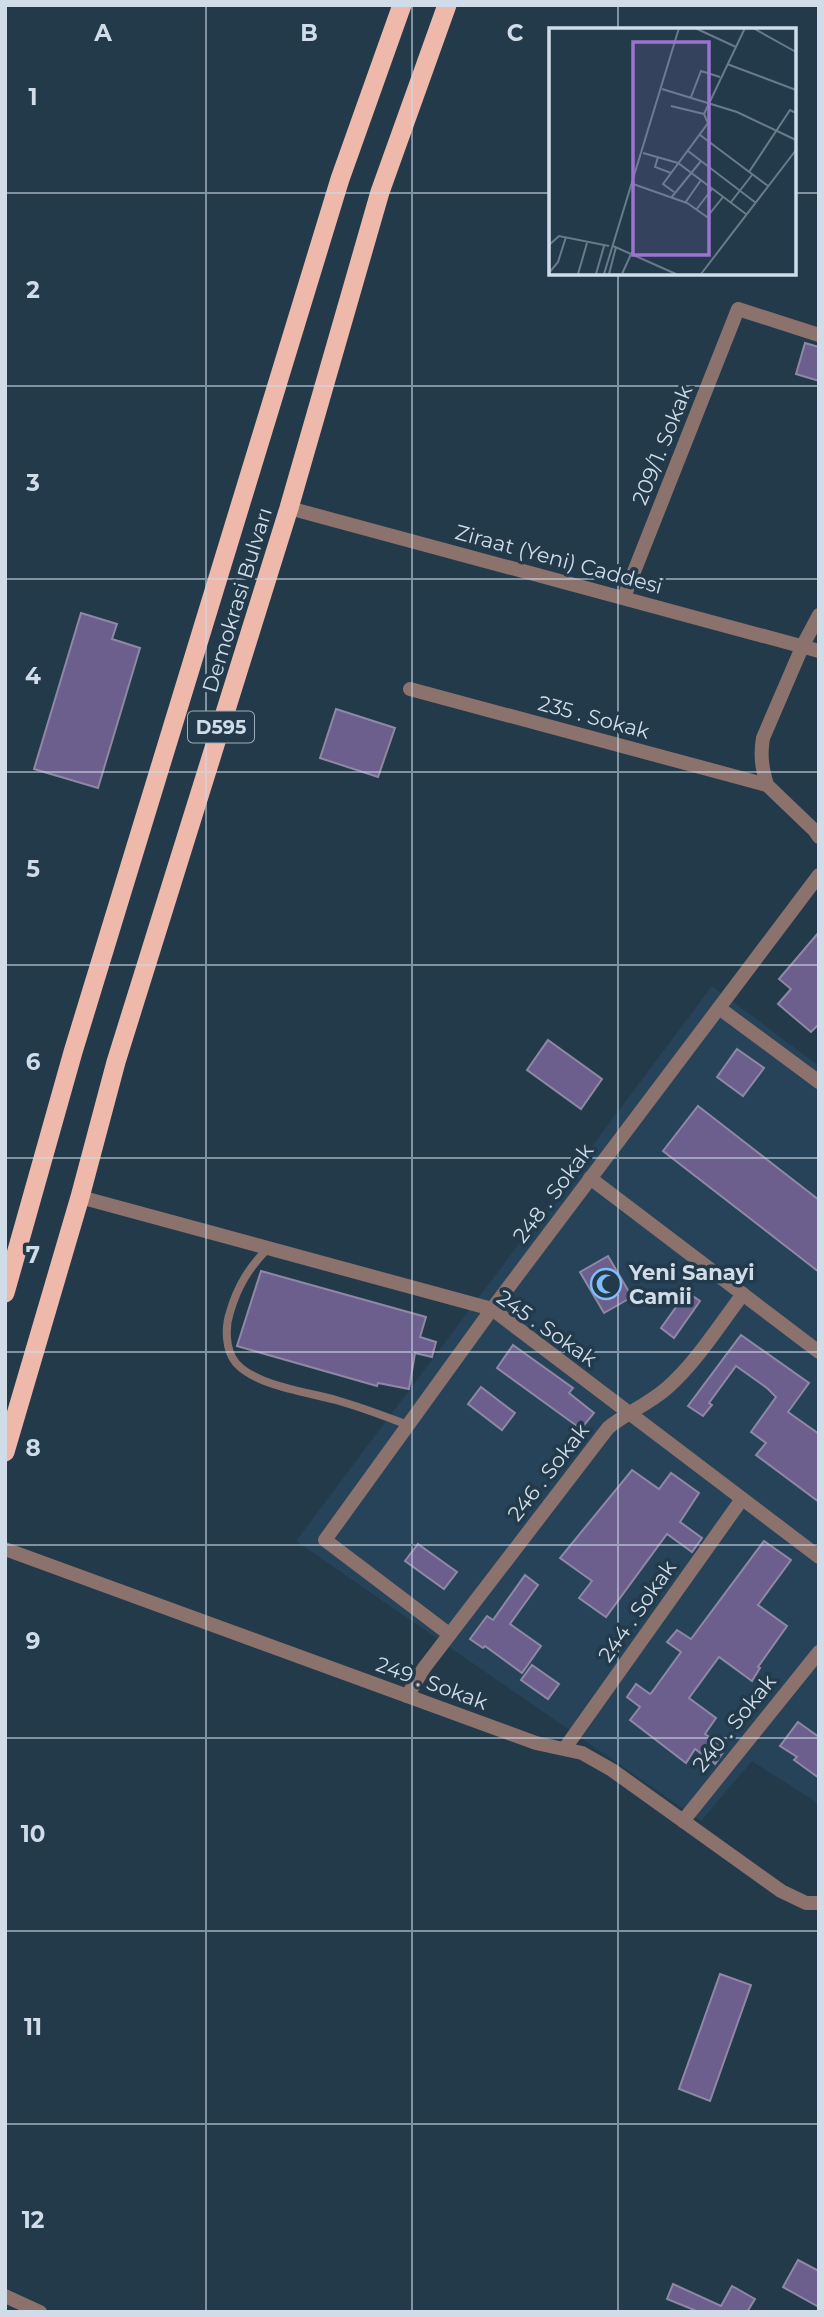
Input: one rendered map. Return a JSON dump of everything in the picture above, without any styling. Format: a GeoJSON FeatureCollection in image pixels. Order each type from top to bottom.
{"type":"FeatureCollection","features":[{"type":"Feature","properties":{"kind":"highway","name":"Demokrasi Bulvarı"},"geometry":{"type":"LineString","coordinates":[[5,1293],[73,1052],[340,179],[402,5]]}},
{"type":"Feature","properties":{"kind":"highway","name":"Demokrasi Bulvarı"},"geometry":{"type":"LineString","coordinates":[[5,1452],[80,1197],[116,1062],[289,508],[380,192],[447,5]]}},
{"type":"Feature","properties":{"kind":"street","name":"209/1. Sokak"},"geometry":{"type":"LineString","coordinates":[[624,597],[738,309],[819,335]]}},
{"type":"Feature","properties":{"kind":"street","name":"Ziraat (Yeni) Caddesi"},"geometry":{"type":"LineString","coordinates":[[289,508],[819,651]]}},
{"type":"Feature","properties":{"kind":"street"},"geometry":{"type":"LineString","coordinates":[[819,615],[803,645],[763,738],[761,751],[767,785],[819,837]]}},
{"type":"Feature","properties":{"kind":"street","name":"235 . Sokak"},"geometry":{"type":"LineString","coordinates":[[410,690],[767,785]]}},
{"type":"Feature","properties":{"kind":"street","name":"248 . Sokak"},"geometry":{"type":"LineString","coordinates":[[449,1634],[325,1540],[492,1309],[819,875]]}},
{"type":"Feature","properties":{"kind":"street"},"geometry":{"type":"LineString","coordinates":[[719,1008],[819,1082]]}},
{"type":"Feature","properties":{"kind":"street"},"geometry":{"type":"LineString","coordinates":[[590,1178],[819,1352]]}},
{"type":"Feature","properties":{"kind":"street","name":"245 . Sokak"},"geometry":{"type":"LineString","coordinates":[[80,1197],[492,1309],[819,1557]]}},
{"type":"Feature","properties":{"kind":"street","name":"246 . Sokak"},"geometry":{"type":"LineString","coordinates":[[407,1696],[418,1676],[449,1634],[608,1428],[654,1399],[679,1377],[743,1294]]}},
{"type":"Feature","properties":{"kind":"street","name":"244 . Sokak"},"geometry":{"type":"LineString","coordinates":[[565,1748],[742,1499]]}},
{"type":"Feature","properties":{"kind":"street","name":"249 . Sokak"},"geometry":{"type":"LineString","coordinates":[[5,1549],[536,1743],[565,1748],[595,1759],[781,1891],[806,1903],[818,1903]]}},
{"type":"Feature","properties":{"kind":"street","name":"240 . Sokak"},"geometry":{"type":"LineString","coordinates":[[683,1821],[819,1652]]}},
{"type":"Feature","properties":{"kind":"street"},"geometry":{"type":"LineString","coordinates":[[5,2297],[40,2312]]}},
{"type":"Feature","properties":{"kind":"lane"},"geometry":{"type":"LineString","coordinates":[[268,1248],[244,1275],[228,1318],[227,1339],[234,1361],[243,1370],[267,1381],[408,1424]]}},
{"type":"Feature","properties":{"kind":"shaded area"},"geometry":{"type":"Polygon","coordinates":[[[712,986],[819,1066],[819,1804],[752,1761],[701,1821],[296,1541],[712,986]]]}},
{"type":"Feature","properties":{"kind":"building"},"geometry":{"type":"Polygon","coordinates":[[[805,343],[819,347],[819,381],[796,374],[805,343]]]}},
{"type":"Feature","properties":{"kind":"building"},"geometry":{"type":"Polygon","coordinates":[[[81,613],[117,624],[112,639],[140,648],[98,788],[34,769],[81,613]]]}},
{"type":"Feature","properties":{"kind":"building"},"geometry":{"type":"Polygon","coordinates":[[[336,709],[395,728],[378,777],[320,758],[336,709]]]}},
{"type":"Feature","properties":{"kind":"building"},"geometry":{"type":"Polygon","coordinates":[[[819,932],[819,1024],[811,1032],[778,1004],[791,989],[779,979],[819,932]]]}},
{"type":"Feature","properties":{"kind":"building"},"geometry":{"type":"Polygon","coordinates":[[[548,1040],[602,1079],[581,1109],[527,1070],[548,1040]]]}},
{"type":"Feature","properties":{"kind":"building"},"geometry":{"type":"Polygon","coordinates":[[[737,1049],[764,1068],[743,1096],[717,1077],[737,1049]]]}},
{"type":"Feature","properties":{"kind":"building"},"geometry":{"type":"Polygon","coordinates":[[[698,1106],[819,1200],[819,1272],[663,1151],[698,1106]]]}},
{"type":"Feature","properties":{"kind":"building","name":"Yeni Sanayi Camii"},"geometry":{"type":"Polygon","coordinates":[[[608,1256],[632,1297],[604,1313],[580,1272],[608,1256]]]}},
{"type":"Feature","properties":{"kind":"building"},"geometry":{"type":"Polygon","coordinates":[[[261,1271],[426,1317],[420,1337],[436,1342],[432,1357],[415,1353],[409,1389],[378,1383],[377,1386],[237,1346],[261,1271]]]}},
{"type":"Feature","properties":{"kind":"building"},"geometry":{"type":"Polygon","coordinates":[[[687,1292],[700,1301],[674,1338],[661,1328],[687,1292]]]}},
{"type":"Feature","properties":{"kind":"building"},"geometry":{"type":"Polygon","coordinates":[[[741,1335],[809,1383],[788,1412],[819,1434],[819,1502],[756,1455],[766,1443],[751,1432],[776,1397],[767,1388],[736,1366],[709,1403],[712,1405],[703,1416],[688,1406],[741,1335]]]}},
{"type":"Feature","properties":{"kind":"building"},"geometry":{"type":"Polygon","coordinates":[[[513,1345],[573,1388],[569,1393],[594,1413],[581,1429],[497,1368],[513,1345]]]}},
{"type":"Feature","properties":{"kind":"building"},"geometry":{"type":"Polygon","coordinates":[[[481,1387],[515,1413],[502,1430],[468,1404],[481,1387]]]}},
{"type":"Feature","properties":{"kind":"building"},"geometry":{"type":"Polygon","coordinates":[[[632,1470],[659,1489],[671,1473],[699,1493],[680,1522],[702,1538],[692,1552],[667,1534],[606,1617],[579,1598],[592,1581],[560,1558],[632,1470]]]}},
{"type":"Feature","properties":{"kind":"building"},"geometry":{"type":"Polygon","coordinates":[[[764,1541],[791,1560],[758,1605],[787,1626],[758,1667],[760,1668],[752,1681],[719,1657],[689,1698],[716,1718],[705,1734],[726,1748],[715,1764],[695,1749],[686,1763],[630,1720],[640,1707],[627,1697],[636,1684],[650,1694],[652,1692],[681,1652],[667,1642],[677,1630],[691,1639],[764,1541]]]}},
{"type":"Feature","properties":{"kind":"building"},"geometry":{"type":"Polygon","coordinates":[[[418,1544],[457,1572],[444,1589],[405,1561],[418,1544]]]}},
{"type":"Feature","properties":{"kind":"building"},"geometry":{"type":"Polygon","coordinates":[[[525,1575],[538,1585],[510,1624],[541,1646],[522,1673],[485,1646],[483,1648],[470,1639],[487,1616],[493,1620],[525,1575]]]}},
{"type":"Feature","properties":{"kind":"building"},"geometry":{"type":"Polygon","coordinates":[[[532,1665],[559,1684],[548,1699],[521,1680],[532,1665]]]}},
{"type":"Feature","properties":{"kind":"building"},"geometry":{"type":"Polygon","coordinates":[[[798,1722],[819,1737],[819,1778],[794,1760],[797,1757],[780,1746],[798,1722]]]}},
{"type":"Feature","properties":{"kind":"building"},"geometry":{"type":"Polygon","coordinates":[[[720,1974],[751,1985],[710,2101],[679,2089],[720,1974]]]}},
{"type":"Feature","properties":{"kind":"building"},"geometry":{"type":"Polygon","coordinates":[[[798,2260],[819,2271],[819,2307],[783,2287],[798,2260]]]}},
{"type":"Feature","properties":{"kind":"building"},"geometry":{"type":"Polygon","coordinates":[[[673,2284],[721,2306],[732,2286],[755,2299],[747,2312],[699,2312],[667,2299],[673,2284]]]}},
{"type":"Feature","properties":{"kind":"place","name":"Yeni Sanayi Camii"},"geometry":{"type":"Point","coordinates":[606,1284]}}]}
